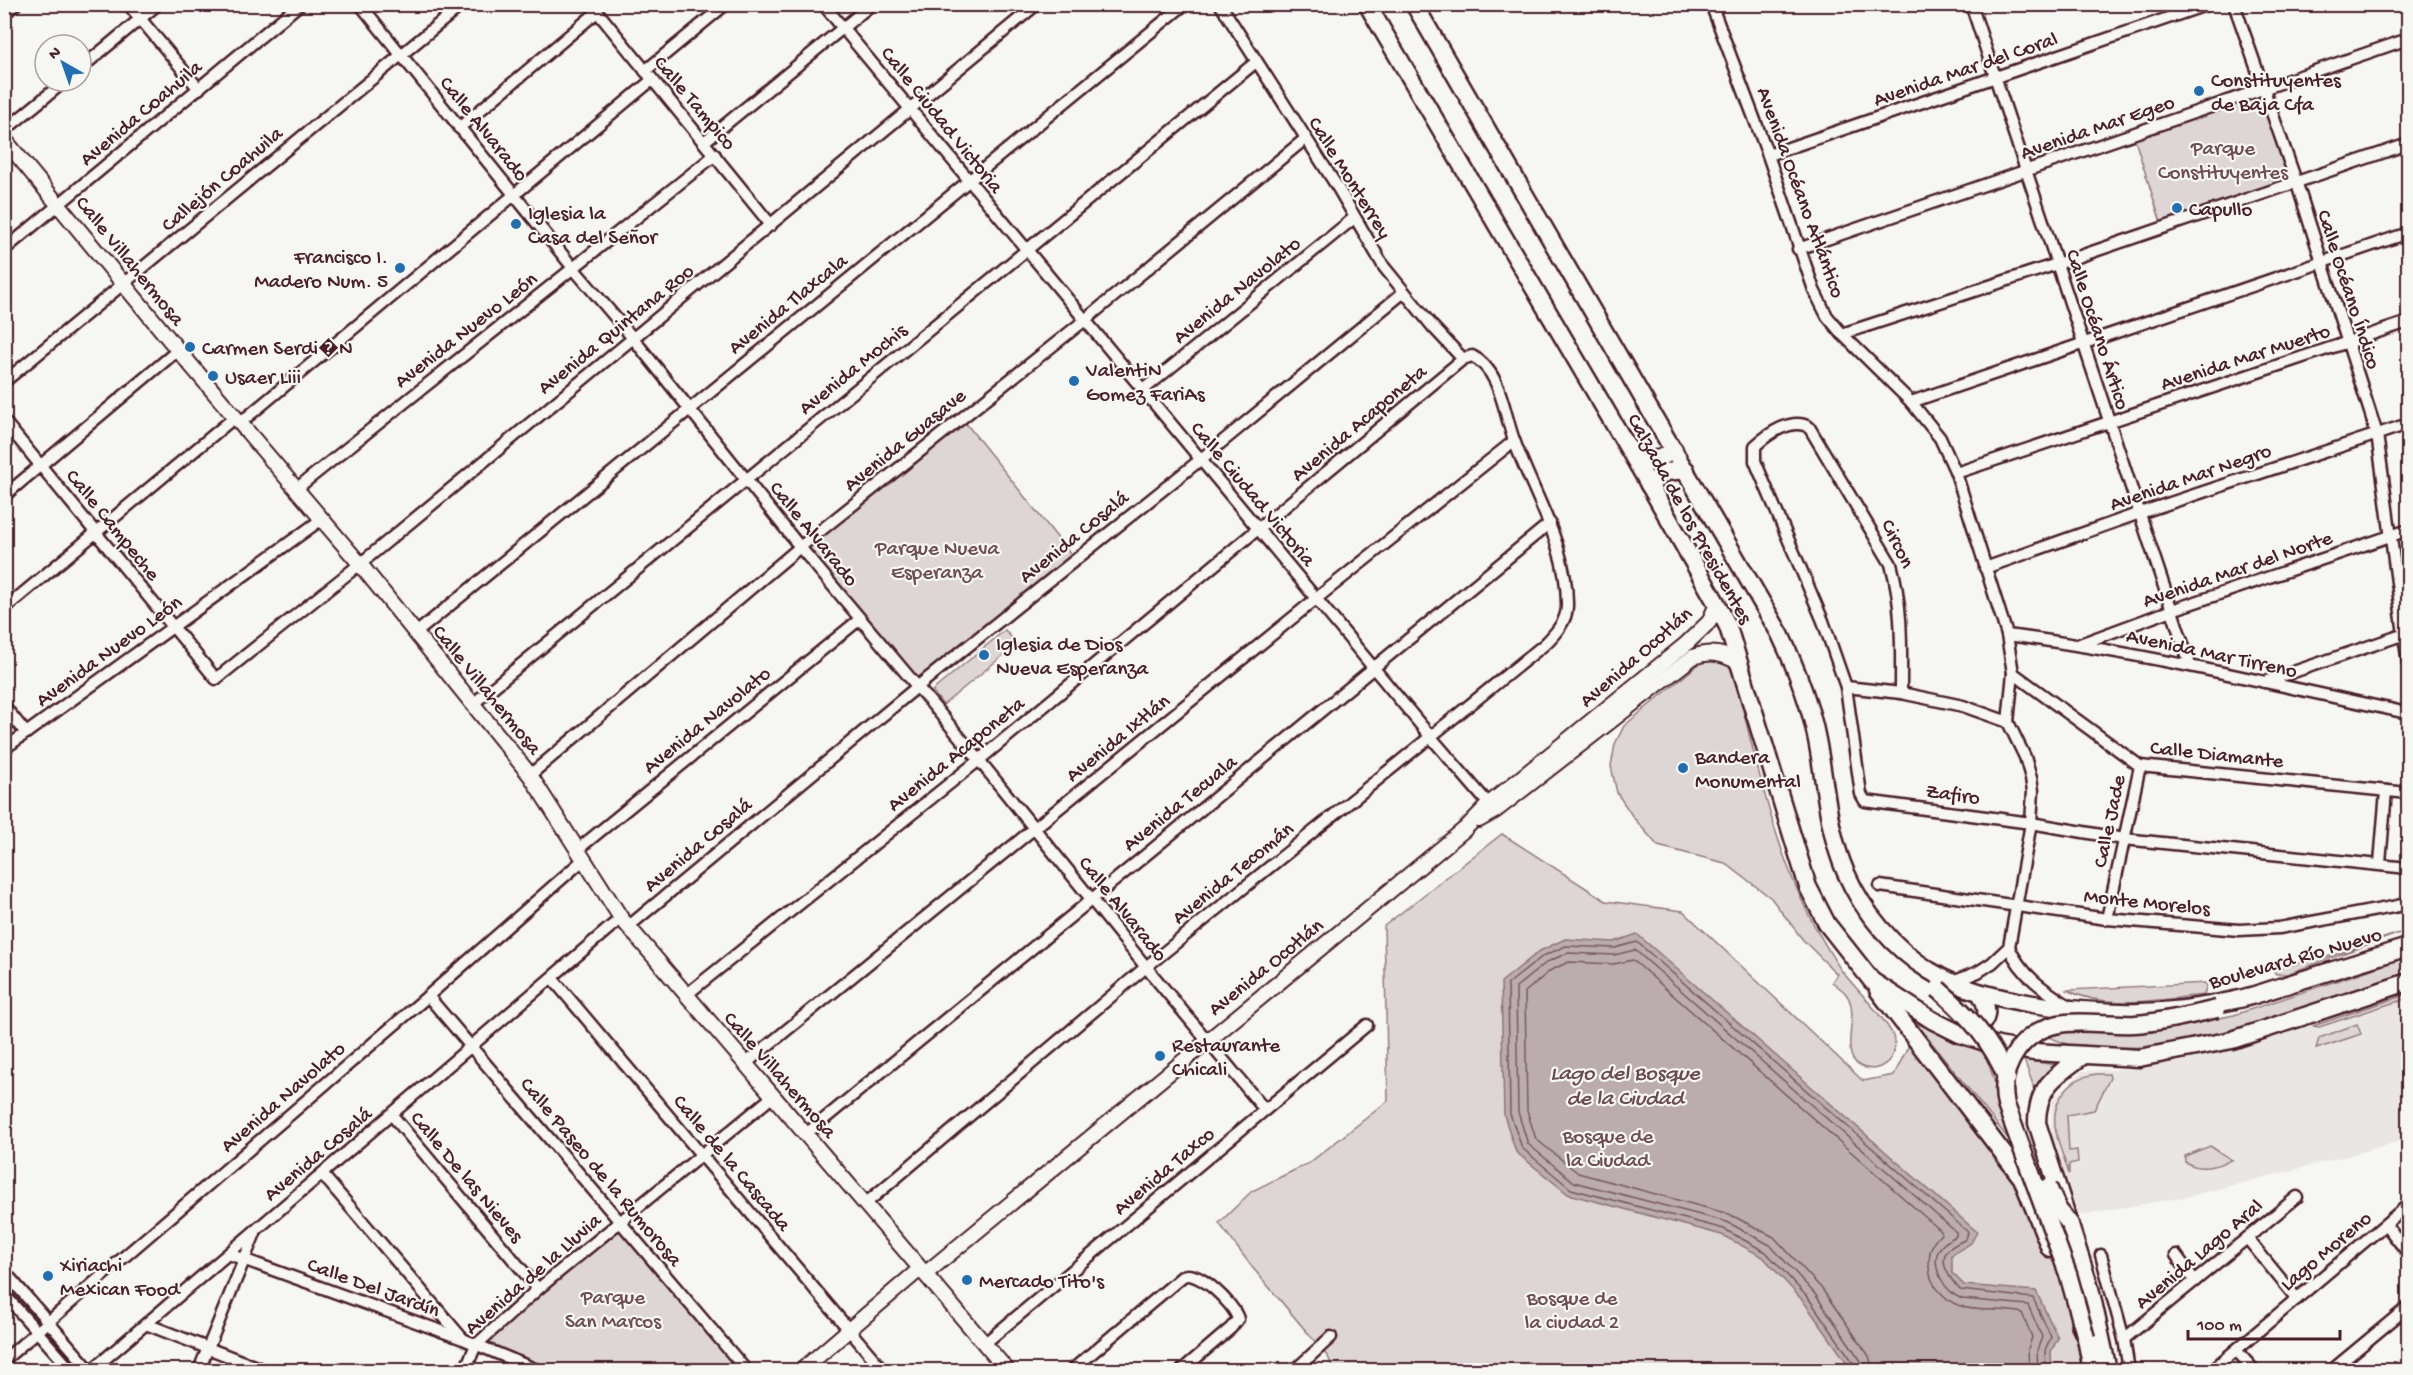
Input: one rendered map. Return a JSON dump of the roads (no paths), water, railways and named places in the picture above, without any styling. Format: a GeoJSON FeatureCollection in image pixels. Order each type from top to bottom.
{"type":"FeatureCollection","features":[{"type":"Feature","properties":{"kind":"highway","name":"Calzada de los Presidentes"},"geometry":{"type":"LineString","coordinates":[[1367,4],[1717,604],[1728,627],[1740,663],[1808,887],[1827,924],[1872,981],[1909,1006],[1960,1034],[1998,1046],[2034,1052],[2084,1055]]}},
{"type":"Feature","properties":{"kind":"highway","name":"Calzada de los Presidentes"},"geometry":{"type":"LineString","coordinates":[[1414,4],[1780,634],[1794,663],[1817,740],[1831,830],[1828,843],[1834,867],[1851,903],[1865,926],[1889,952],[1946,986]]}},
{"type":"Feature","properties":{"kind":"highway"},"geometry":{"type":"LineString","coordinates":[[1638,465],[1660,458],[1674,450]]}},
{"type":"Feature","properties":{"kind":"highway"},"geometry":{"type":"LineString","coordinates":[[1649,484],[1666,472],[1686,470]]}},
{"type":"Feature","properties":{"kind":"highway","name":"Boulevard Río Nuevo"},"geometry":{"type":"LineString","coordinates":[[1980,993],[2075,1010],[2140,1014],[2237,1000],[2409,947]]}},
{"type":"Feature","properties":{"kind":"highway"},"geometry":{"type":"LineString","coordinates":[[1872,981],[1901,1023],[2022,1178],[2086,1338]]}},
{"type":"Feature","properties":{"kind":"highway"},"geometry":{"type":"LineString","coordinates":[[2108,1371],[2090,1288],[2037,1124],[2037,1107],[2050,1081],[2084,1055],[2139,1058],[2232,1040],[2409,982]]}},
{"type":"Feature","properties":{"kind":"highway"},"geometry":{"type":"LineString","coordinates":[[1946,986],[1980,993],[1986,1002],[1987,1014],[1982,1023],[1975,1030],[1960,1034]]}},
{"type":"Feature","properties":{"kind":"highway"},"geometry":{"type":"LineString","coordinates":[[1946,986],[1988,1041],[2002,1066],[2052,1198],[2070,1224]]}},
{"type":"Feature","properties":{"kind":"highway"},"geometry":{"type":"LineString","coordinates":[[2092,1371],[2086,1338],[2065,1264],[2006,1105],[2004,1081],[2007,1069],[2013,1055],[2022,1044],[2035,1034],[2050,1027],[2065,1023],[2156,1022],[2217,1009],[2237,1000]]}},
{"type":"Feature","properties":{"kind":"main road","name":"Calle Villahermosa"},"geometry":{"type":"LineString","coordinates":[[4,139],[178,351],[360,564],[474,703],[530,775],[625,922],[1007,1371]]}},
{"type":"Feature","properties":{"kind":"main road","name":"Avenida Ocotlán"},"geometry":{"type":"LineString","coordinates":[[802,1371],[848,1329],[922,1272],[1208,1040],[1686,645],[1708,622],[1717,604]]}},
{"type":"Feature","properties":{"kind":"main road","name":"Avenida Ocotlán"},"geometry":{"type":"LineString","coordinates":[[1492,807],[1693,657],[1713,652],[1726,655],[1740,663]]}},
{"type":"Feature","properties":{"kind":"street"},"geometry":{"type":"LineString","coordinates":[[4,14],[16,4]]}},
{"type":"Feature","properties":{"kind":"street"},"geometry":{"type":"LineString","coordinates":[[128,4],[199,89]]}},
{"type":"Feature","properties":{"kind":"street"},"geometry":{"type":"LineString","coordinates":[[93,58],[158,4]]}},
{"type":"Feature","properties":{"kind":"street","name":"Avenida Coahuila"},"geometry":{"type":"LineString","coordinates":[[4,250],[300,4]]}},
{"type":"Feature","properties":{"kind":"street","name":"Calle Alvarado"},"geometry":{"type":"LineString","coordinates":[[360,4],[800,547],[979,760],[1265,1110]]}},
{"type":"Feature","properties":{"kind":"street","name":"Callejón Coahuila"},"geometry":{"type":"LineString","coordinates":[[4,382],[463,4]]}},
{"type":"Feature","properties":{"kind":"street"},"geometry":{"type":"LineString","coordinates":[[645,71],[726,4]]}},
{"type":"Feature","properties":{"kind":"street","name":"Calle Ciudad Victoria"},"geometry":{"type":"LineString","coordinates":[[823,4],[1258,530],[1492,807]]}},
{"type":"Feature","properties":{"kind":"street"},"geometry":{"type":"LineString","coordinates":[[704,142],[872,4]]}},
{"type":"Feature","properties":{"kind":"street","name":"Avenida Quintana Roo"},"geometry":{"type":"LineString","coordinates":[[216,679],[360,564],[1037,4]]}},
{"type":"Feature","properties":{"kind":"street","name":"Avenida Tlaxcala"},"geometry":{"type":"LineString","coordinates":[[416,633],[1185,4]]}},
{"type":"Feature","properties":{"kind":"street","name":"Calle Monterrey"},"geometry":{"type":"LineString","coordinates":[[1220,4],[1346,201],[1384,267],[1404,292],[1466,358],[1481,361],[1494,382],[1507,413],[1514,441],[1550,523],[1562,568],[1568,608],[1562,625],[1545,644]]}},
{"type":"Feature","properties":{"kind":"street","name":"Avenida Océano Atlántico"},"geometry":{"type":"LineString","coordinates":[[1711,4],[1768,155],[1798,249],[1827,316],[1842,334],[1911,402],[1940,438],[1956,473],[2007,635],[2013,674],[2008,722]]}},
{"type":"Feature","properties":{"kind":"street","name":"Calle Océano Ártico"},"geometry":{"type":"LineString","coordinates":[[1971,4],[2190,665]]}},
{"type":"Feature","properties":{"kind":"street","name":"Avenida Mar del Coral"},"geometry":{"type":"LineString","coordinates":[[1768,155],[2209,4]]}},
{"type":"Feature","properties":{"kind":"street","name":"Calle Océano Índico"},"geometry":{"type":"LineString","coordinates":[[2234,4],[2297,184],[2320,263],[2377,434],[2407,633],[2409,664]]}},
{"type":"Feature","properties":{"kind":"street"},"geometry":{"type":"LineString","coordinates":[[459,128],[594,8]]}},
{"type":"Feature","properties":{"kind":"street","name":"Calle Tampico"},"geometry":{"type":"LineString","coordinates":[[594,8],[771,225]]}},
{"type":"Feature","properties":{"kind":"street","name":"Avenida Mar Egeo"},"geometry":{"type":"LineString","coordinates":[[1798,249],[2409,39]]}},
{"type":"Feature","properties":{"kind":"street","name":"Avenida Mochis"},"geometry":{"type":"LineString","coordinates":[[474,703],[1256,62]]}},
{"type":"Feature","properties":{"kind":"street"},"geometry":{"type":"LineString","coordinates":[[4,609],[515,196],[652,80]]}},
{"type":"Feature","properties":{"kind":"street"},"geometry":{"type":"LineString","coordinates":[[4,131],[51,93]]}},
{"type":"Feature","properties":{"kind":"street","name":"Avenida Guasave"},"geometry":{"type":"LineString","coordinates":[[530,775],[800,547],[1085,320],[1305,139]]}},
{"type":"Feature","properties":{"kind":"street"},"geometry":{"type":"LineString","coordinates":[[1842,334],[2297,184],[2409,144]]}},
{"type":"Feature","properties":{"kind":"street","name":"Avenida Nuevo León"},"geometry":{"type":"LineString","coordinates":[[296,489],[715,155]]}},
{"type":"Feature","properties":{"kind":"street","name":"Avenida Navolato"},"geometry":{"type":"LineString","coordinates":[[1143,390],[1354,218]]}},
{"type":"Feature","properties":{"kind":"street"},"geometry":{"type":"LineString","coordinates":[[1911,402],[2409,233]]}},
{"type":"Feature","properties":{"kind":"street","name":"Avenida Cosalá"},"geometry":{"type":"LineString","coordinates":[[91,1371],[552,978],[625,922],[1200,460],[1404,292]]}},
{"type":"Feature","properties":{"kind":"street","name":"Avenida Mar Muerto"},"geometry":{"type":"LineString","coordinates":[[1956,473],[2409,322]]}},
{"type":"Feature","properties":{"kind":"street"},"geometry":{"type":"LineString","coordinates":[[4,496],[178,351]]}},
{"type":"Feature","properties":{"kind":"street","name":"Avenida Acaponeta"},"geometry":{"type":"LineString","coordinates":[[686,995],[979,760],[1466,358]]}},
{"type":"Feature","properties":{"kind":"street","name":"Calle Campeche"},"geometry":{"type":"LineString","coordinates":[[4,421],[216,679]]}},
{"type":"Feature","properties":{"kind":"street","name":"Circon"},"geometry":{"type":"LineString","coordinates":[[1755,446],[1762,439],[1788,425],[1797,422],[1809,427],[1891,564],[1897,584],[1901,620],[1901,693]]}},
{"type":"Feature","properties":{"kind":"street","name":"Avenida Mar Negro"},"geometry":{"type":"LineString","coordinates":[[1985,568],[2140,513],[2409,424]]}},
{"type":"Feature","properties":{"kind":"street","name":"Avenida Ixtlán"},"geometry":{"type":"LineString","coordinates":[[745,1064],[1317,598],[1514,441]]}},
{"type":"Feature","properties":{"kind":"street","name":"Zafiro"},"geometry":{"type":"LineString","coordinates":[[1755,446],[1757,469],[1823,621],[1846,687],[1860,794],[1865,801],[2031,823],[2124,839],[2380,863],[2409,868]]}},
{"type":"Feature","properties":{"kind":"street","name":"Avenida Nuevo León"},"geometry":{"type":"LineString","coordinates":[[4,749],[322,519]]}},
{"type":"Feature","properties":{"kind":"street","name":"Avenida Tecuala"},"geometry":{"type":"LineString","coordinates":[[806,1134],[1550,523]]}},
{"type":"Feature","properties":{"kind":"street","name":"Avenida Mar del Norte"},"geometry":{"type":"LineString","coordinates":[[2079,644],[2409,530]]}},
{"type":"Feature","properties":{"kind":"street","name":"Avenida Navolato"},"geometry":{"type":"LineString","coordinates":[[4,1360],[428,996],[580,855],[860,619]]}},
{"type":"Feature","properties":{"kind":"street"},"geometry":{"type":"LineString","coordinates":[[2262,682],[2407,633]]}},
{"type":"Feature","properties":{"kind":"street","name":"Avenida Mar Tirreno"},"geometry":{"type":"LineString","coordinates":[[2007,635],[2079,644],[2190,665],[2409,713]]}},
{"type":"Feature","properties":{"kind":"street","name":"Avenida Tecomán"},"geometry":{"type":"LineString","coordinates":[[865,1204],[1146,967],[1545,644]]}},
{"type":"Feature","properties":{"kind":"street","name":"Calle Diamante"},"geometry":{"type":"LineString","coordinates":[[2013,674],[2140,766],[2409,794]]}},
{"type":"Feature","properties":{"kind":"street"},"geometry":{"type":"LineString","coordinates":[[1846,687],[1901,693],[1963,706],[2008,722],[2025,758],[2033,791],[2031,823],[2009,947],[1978,972],[1946,986]]}},
{"type":"Feature","properties":{"kind":"street"},"geometry":{"type":"LineString","coordinates":[[4,706],[26,733]]}},
{"type":"Feature","properties":{"kind":"street","name":"Calle Jade"},"geometry":{"type":"LineString","coordinates":[[2107,919],[2140,766]]}},
{"type":"Feature","properties":{"kind":"street"},"geometry":{"type":"LineString","coordinates":[[2380,863],[2386,791]]}},
{"type":"Feature","properties":{"kind":"street","name":"Monte Morelos"},"geometry":{"type":"LineString","coordinates":[[1880,886],[2107,919],[2239,930],[2279,928],[2409,902]]}},
{"type":"Feature","properties":{"kind":"street"},"geometry":{"type":"LineString","coordinates":[[2009,947],[2022,970],[2041,987],[2075,1010]]}},
{"type":"Feature","properties":{"kind":"street","name":"Calle de la Cascada"},"geometry":{"type":"LineString","coordinates":[[552,978],[883,1371]]}},
{"type":"Feature","properties":{"kind":"street","name":"Calle Paseo de la Rumorosa"},"geometry":{"type":"LineString","coordinates":[[428,996],[746,1371]]}},
{"type":"Feature","properties":{"kind":"street","name":"Avenida Taxco"},"geometry":{"type":"LineString","coordinates":[[984,1344],[1367,1025]]}},
{"type":"Feature","properties":{"kind":"street","name":"Avenida de la Lluvia"},"geometry":{"type":"LineString","coordinates":[[465,1371],[476,1345],[538,1289],[772,1097]]}},
{"type":"Feature","properties":{"kind":"street","name":"Calle De las Nieves"},"geometry":{"type":"LineString","coordinates":[[392,1115],[538,1289]]}},
{"type":"Feature","properties":{"kind":"street"},"geometry":{"type":"LineString","coordinates":[[322,1173],[463,1339]]}},
{"type":"Feature","properties":{"kind":"street","name":"Avenida Lago Aral"},"geometry":{"type":"LineString","coordinates":[[2124,1340],[2296,1197]]}},
{"type":"Feature","properties":{"kind":"street","name":"Lago Moreno"},"geometry":{"type":"LineString","coordinates":[[2212,1371],[2409,1205]]}},
{"type":"Feature","properties":{"kind":"street"},"geometry":{"type":"LineString","coordinates":[[2385,1225],[2409,1252]]}},
{"type":"Feature","properties":{"kind":"street"},"geometry":{"type":"LineString","coordinates":[[199,1371],[256,1230]]}},
{"type":"Feature","properties":{"kind":"street"},"geometry":{"type":"LineString","coordinates":[[2247,1238],[2297,1299]]}},
{"type":"Feature","properties":{"kind":"street","name":"Calle Del Jardín"},"geometry":{"type":"LineString","coordinates":[[229,1254],[463,1339],[537,1371]]}},
{"type":"Feature","properties":{"kind":"street"},"geometry":{"type":"LineString","coordinates":[[2102,1255],[2124,1340],[2129,1371]]}},
{"type":"Feature","properties":{"kind":"street"},"geometry":{"type":"LineString","coordinates":[[2176,1255],[2195,1281]]}},
{"type":"Feature","properties":{"kind":"street"},"geometry":{"type":"LineString","coordinates":[[4,1271],[91,1371]]}},
{"type":"Feature","properties":{"kind":"street"},"geometry":{"type":"LineString","coordinates":[[1072,1371],[1182,1276],[1191,1274],[1201,1278],[1231,1308],[1238,1319],[1231,1328],[1182,1371]]}},
{"type":"Feature","properties":{"kind":"street"},"geometry":{"type":"LineString","coordinates":[[4,1294],[71,1371]]}},
{"type":"Feature","properties":{"kind":"street"},"geometry":{"type":"LineString","coordinates":[[2332,1371],[2409,1307]]}},
{"type":"Feature","properties":{"kind":"street"},"geometry":{"type":"LineString","coordinates":[[146,1324],[264,1371]]}},
{"type":"Feature","properties":{"kind":"street"},"geometry":{"type":"LineString","coordinates":[[1295,1371],[1330,1337]]}},
{"type":"Feature","properties":{"kind":"street"},"geometry":{"type":"LineString","coordinates":[[2236,1350],[2254,1371]]}},
{"type":"Feature","properties":{"kind":"water","name":"Lago del Bosque de la Ciudad"},"geometry":{"type":"Polygon","coordinates":[[[1637,934],[1977,1232],[1971,1243],[1952,1255],[1952,1273],[1964,1285],[2036,1291],[2058,1338],[2051,1352],[2052,1370],[1852,1370],[1804,1302],[1763,1257],[1722,1235],[1568,1194],[1516,1152],[1504,1115],[1501,982],[1540,951],[1565,939],[1614,942],[1637,934]]]}},
{"type":"Feature","properties":{"kind":"place","name":"Constituyentes de Baja Cfa"},"geometry":{"type":"Point","coordinates":[2199,91]}},
{"type":"Feature","properties":{"kind":"place","name":"Capullo"},"geometry":{"type":"Point","coordinates":[2177,208]}},
{"type":"Feature","properties":{"kind":"place","name":"Iglesia la Casa del Señor"},"geometry":{"type":"Point","coordinates":[516,224]}},
{"type":"Feature","properties":{"kind":"place","name":"Francisco I. Madero Num. 5"},"geometry":{"type":"Point","coordinates":[400,268]}},
{"type":"Feature","properties":{"kind":"place","name":"Carmen Serdi�N"},"geometry":{"type":"Point","coordinates":[190,347]}},
{"type":"Feature","properties":{"kind":"place","name":"Usaer Liii"},"geometry":{"type":"Point","coordinates":[213,376]}},
{"type":"Feature","properties":{"kind":"place","name":"ValentiN Gomez FariAs"},"geometry":{"type":"Point","coordinates":[1074,381]}},
{"type":"Feature","properties":{"kind":"place","name":"Iglesia de Dios Nueva Esperanza"},"geometry":{"type":"Point","coordinates":[984,655]}},
{"type":"Feature","properties":{"kind":"place","name":"Bandera Monumental"},"geometry":{"type":"Point","coordinates":[1683,768]}},
{"type":"Feature","properties":{"kind":"place","name":"Restaurante Chicali"},"geometry":{"type":"Point","coordinates":[1160,1056]}},
{"type":"Feature","properties":{"kind":"place","name":"Xiriachi Mexican Food"},"geometry":{"type":"Point","coordinates":[48,1276]}},
{"type":"Feature","properties":{"kind":"place","name":"Mercado Tito's"},"geometry":{"type":"Point","coordinates":[967,1280]}},
{"type":"Feature","properties":{"kind":"park label","name":"Parque Constituyentes"},"geometry":{"type":"Point","coordinates":[2223,159]}},
{"type":"Feature","properties":{"kind":"park label","name":"Parque Nueva Esperanza"},"geometry":{"type":"Point","coordinates":[937,559]}},
{"type":"Feature","properties":{"kind":"park label","name":"Bosque de la Ciudad"},"geometry":{"type":"Point","coordinates":[1608,1147]}},
{"type":"Feature","properties":{"kind":"park label","name":"Parque San Marcos"},"geometry":{"type":"Point","coordinates":[613,1308]}},
{"type":"Feature","properties":{"kind":"park label","name":"Bosque de la ciudad 2"},"geometry":{"type":"Point","coordinates":[1572,1309]}}]}
